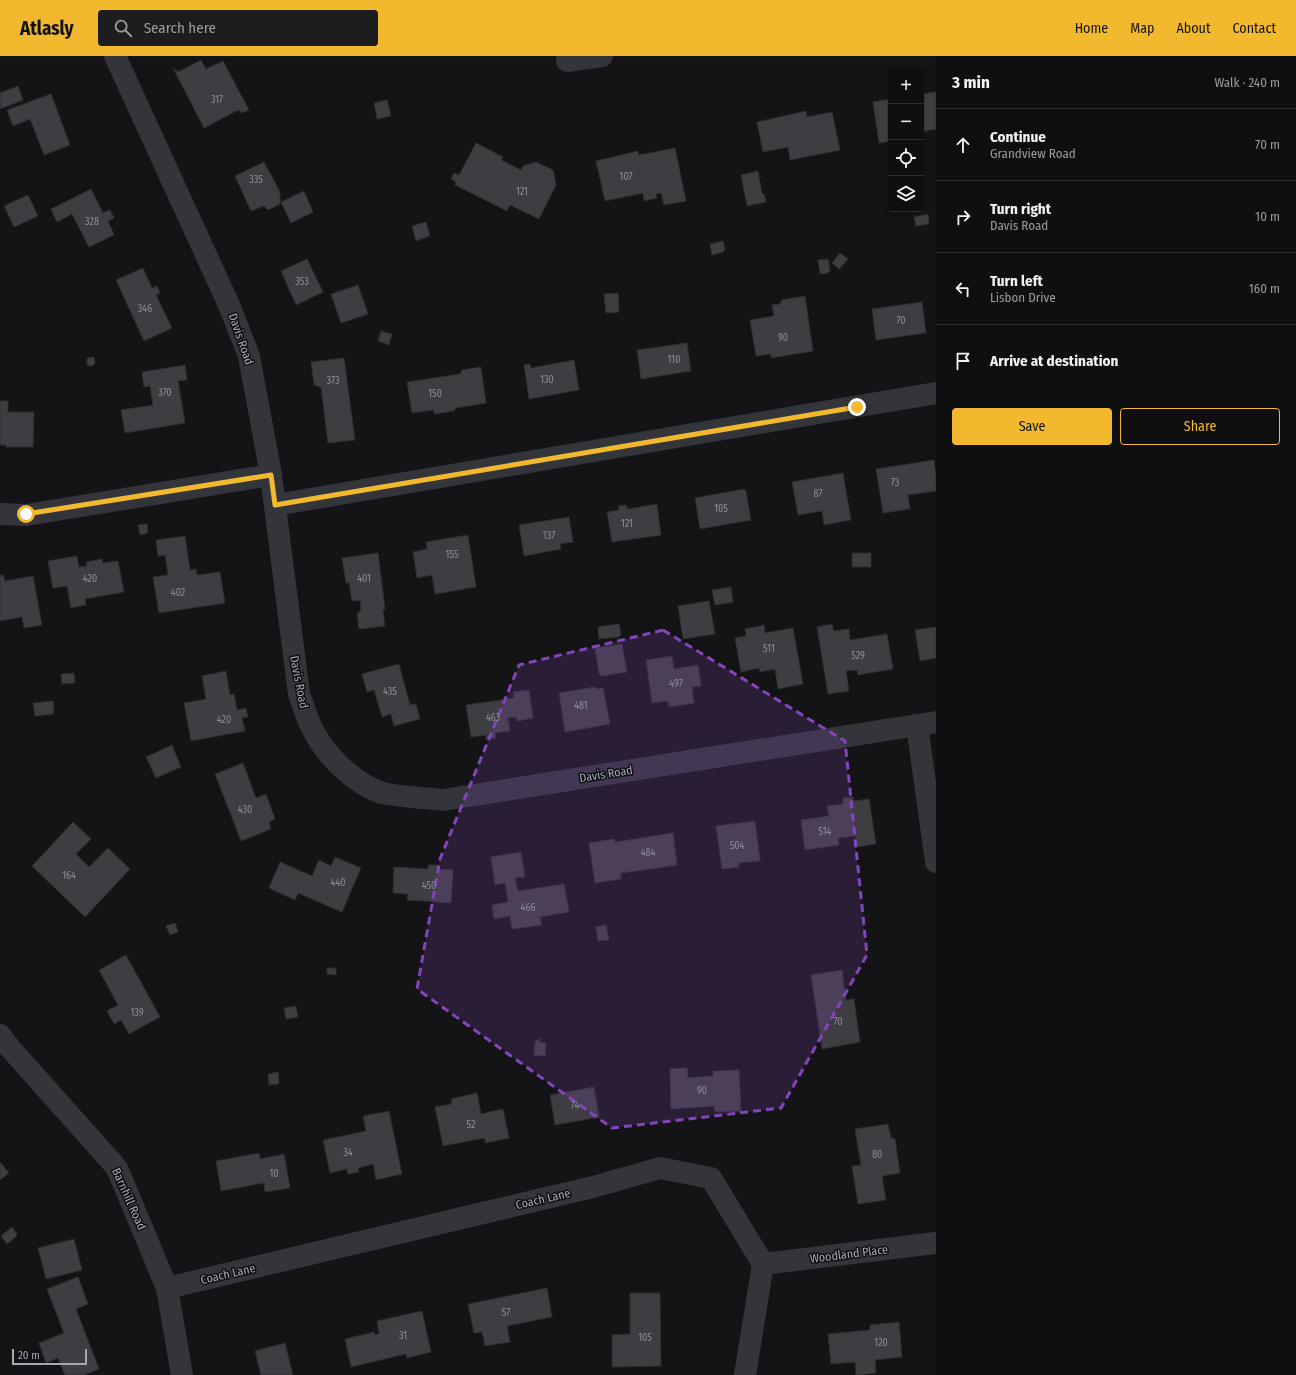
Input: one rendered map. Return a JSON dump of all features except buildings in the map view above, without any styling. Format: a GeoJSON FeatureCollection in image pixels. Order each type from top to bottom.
{"type":"FeatureCollection","features":[{"type":"Feature","properties":{"kind":"street","name":"Davis Road"},"geometry":{"type":"LineString","coordinates":[[115,56],[229,305],[250,356],[271,475],[299,694],[306,715],[315,734],[327,752],[345,771],[365,785],[386,794],[443,800],[926,723]]}},
{"type":"Feature","properties":{"kind":"street"},"geometry":{"type":"LineString","coordinates":[[567,61],[602,56]]}},
{"type":"Feature","properties":{"kind":"street"},"geometry":{"type":"LineString","coordinates":[[275,505],[936,393]]}},
{"type":"Feature","properties":{"kind":"street"},"geometry":{"type":"LineString","coordinates":[[0,514],[26,514],[271,475]]}},
{"type":"Feature","properties":{"kind":"street"},"geometry":{"type":"LineString","coordinates":[[926,723],[936,862]]}},
{"type":"Feature","properties":{"kind":"street","name":"Barnhill Road"},"geometry":{"type":"LineString","coordinates":[[0,1035],[117,1168],[167,1288],[182,1375]]}},
{"type":"Feature","properties":{"kind":"street","name":"Coach Lane"},"geometry":{"type":"LineString","coordinates":[[167,1288],[593,1187],[660,1168],[712,1178],[763,1264]]}},
{"type":"Feature","properties":{"kind":"street","name":"Woodland Place"},"geometry":{"type":"LineString","coordinates":[[763,1264],[936,1243]]}},
{"type":"Feature","properties":{"kind":"street"},"geometry":{"type":"LineString","coordinates":[[745,1375],[763,1264]]}},
{"type":"Feature","properties":{"kind":"highlighted area"},"geometry":{"type":"Polygon","coordinates":[[[663,630],[845,741],[867,955],[781,1108],[612,1128],[417,989],[440,859],[519,665],[663,630]]]}},
{"type":"Feature","properties":{"kind":"route"},"geometry":{"type":"LineString","coordinates":[[26,514],[271,475],[275,505],[857,407]]}}]}
